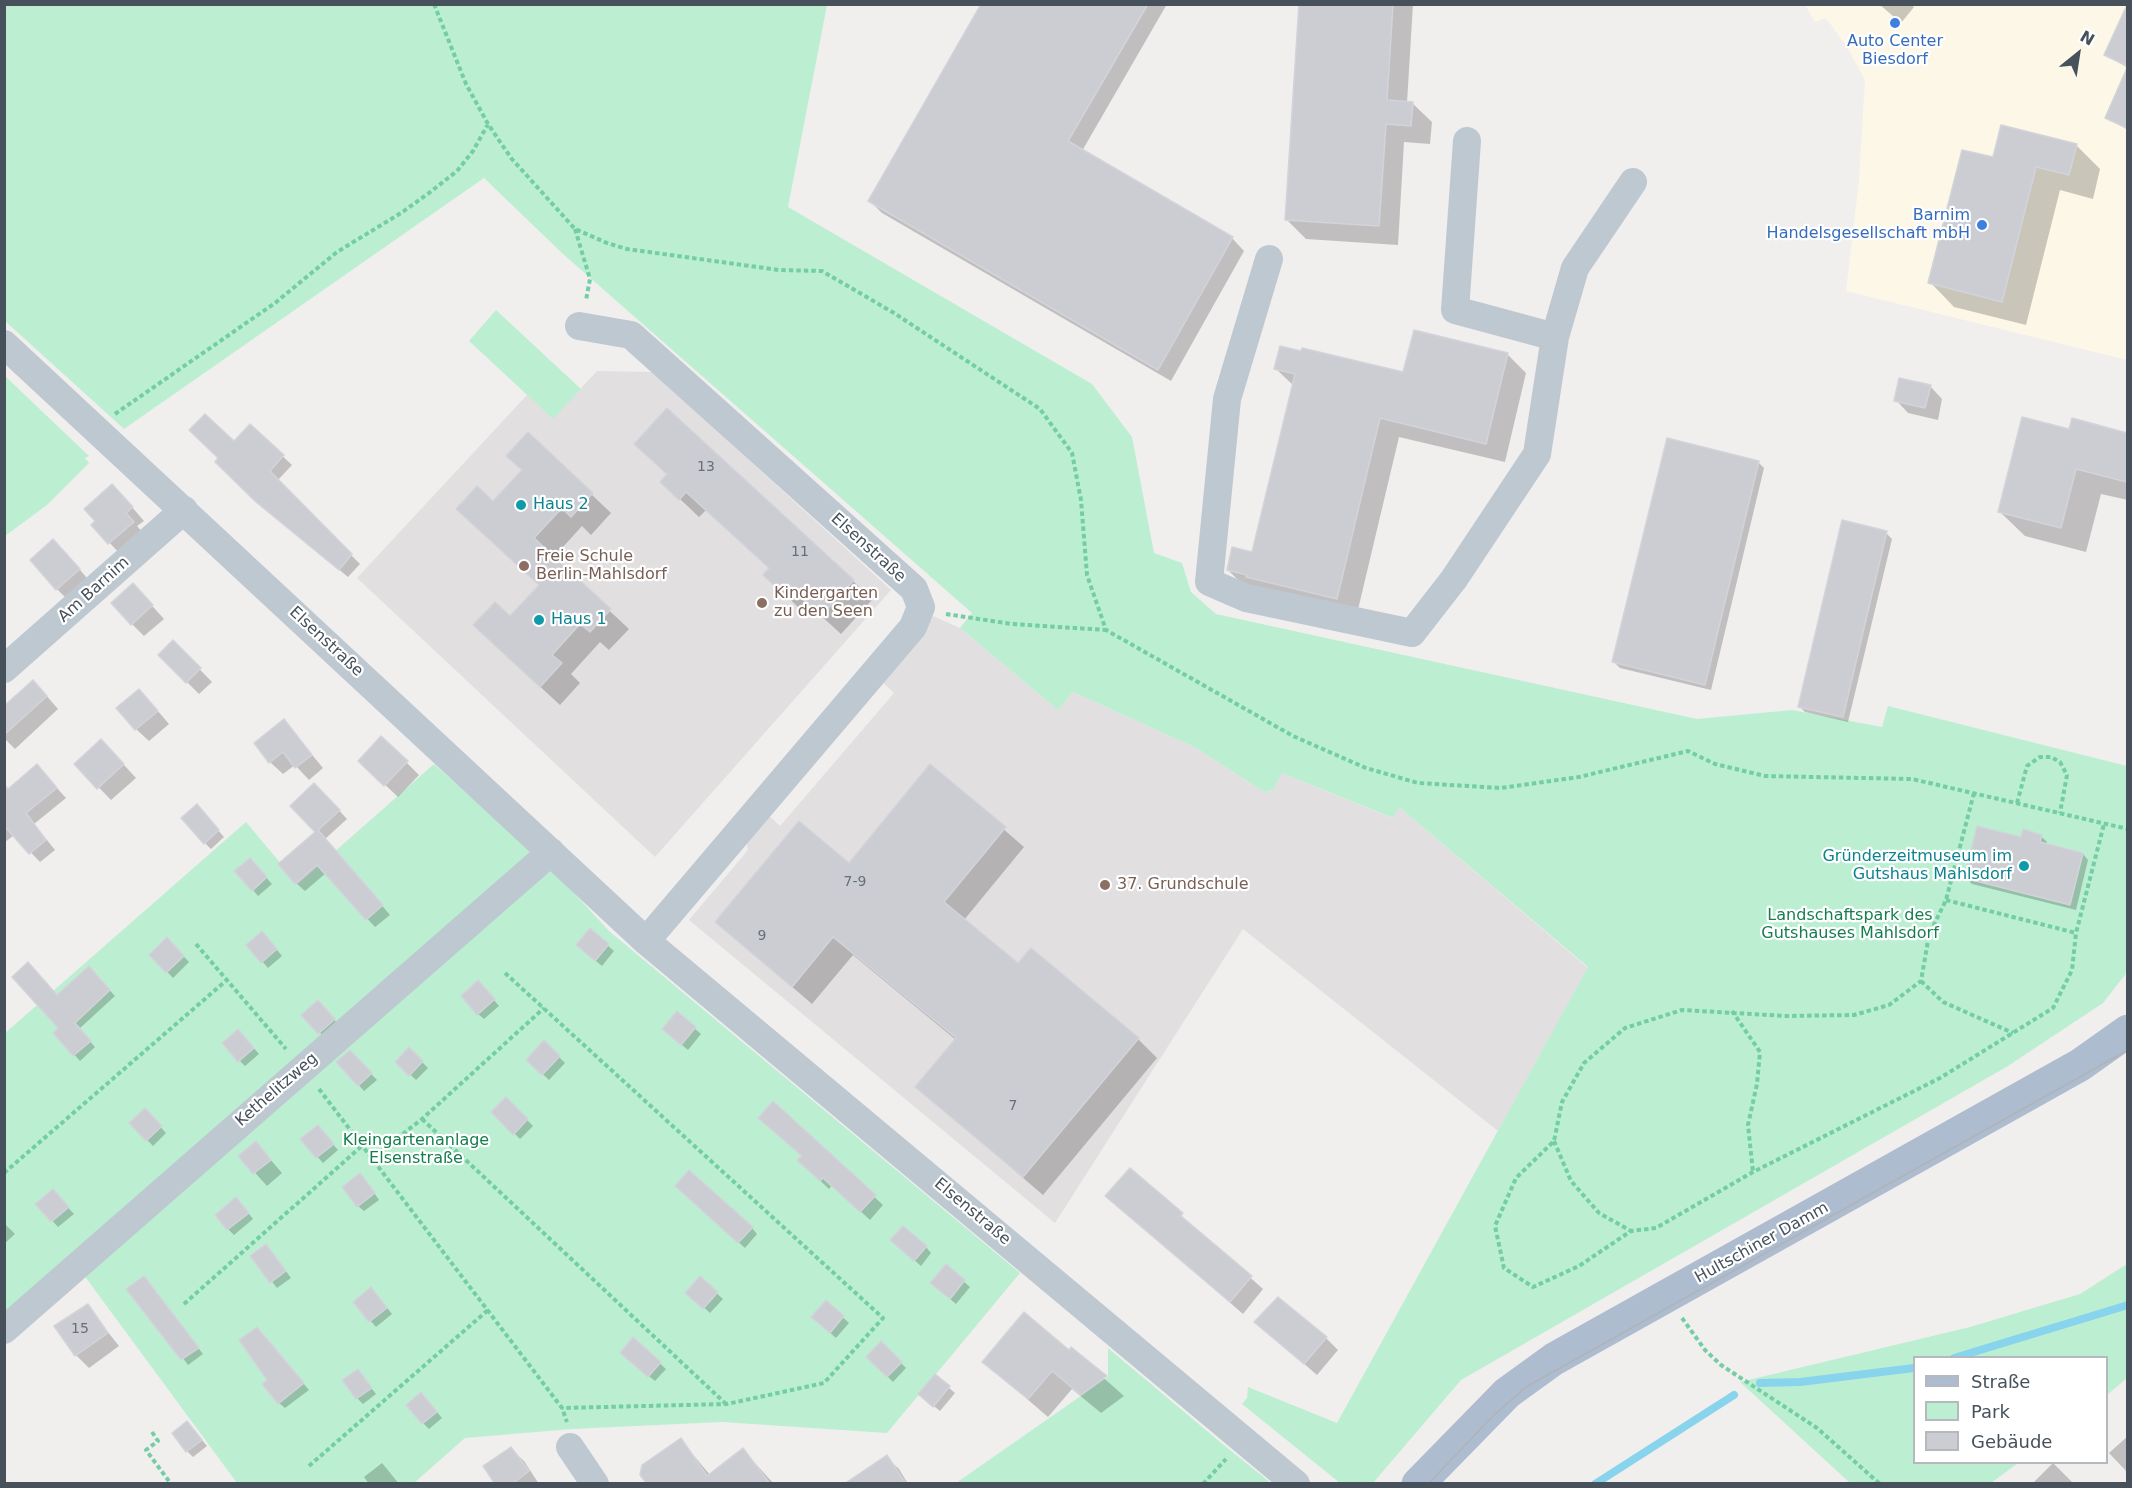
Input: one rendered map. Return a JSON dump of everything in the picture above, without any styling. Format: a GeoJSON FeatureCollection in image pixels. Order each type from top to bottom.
{"type":"FeatureCollection","features":[{"type":"Feature","properties":{"kind":"main road","name":"Hultschiner Damm"},"geometry":{"type":"LineString","coordinates":[[1418,1484],[1507,1393],[1554,1359],[2080,1065],[2127,1031]]}},
{"type":"Feature","properties":{"kind":"street"},"geometry":{"type":"LineString","coordinates":[[1467,141],[1455,310],[1555,337]]}},
{"type":"Feature","properties":{"kind":"street"},"geometry":{"type":"LineString","coordinates":[[1269,259],[1227,399],[1209,582],[1246,598],[1412,633],[1454,579],[1537,454],[1555,337],[1575,268],[1633,182]]}},
{"type":"Feature","properties":{"kind":"street","name":"Elsenstraße"},"geometry":{"type":"LineString","coordinates":[[579,326],[631,335],[914,589],[921,607]]}},
{"type":"Feature","properties":{"kind":"street","name":"Elsenstraße"},"geometry":{"type":"LineString","coordinates":[[4,344],[646,941],[1296,1484]]}},
{"type":"Feature","properties":{"kind":"street","name":"Am Barnim"},"geometry":{"type":"LineString","coordinates":[[4,669],[184,510]]}},
{"type":"Feature","properties":{"kind":"street"},"geometry":{"type":"LineString","coordinates":[[646,941],[913,627],[921,607]]}},
{"type":"Feature","properties":{"kind":"street","name":"Kethelitzweg"},"geometry":{"type":"LineString","coordinates":[[4,1330],[551,852]]}},
{"type":"Feature","properties":{"kind":"street"},"geometry":{"type":"LineString","coordinates":[[570,1447],[595,1484]]}},
{"type":"Feature","properties":{"kind":"path"},"geometry":{"type":"LineString","coordinates":[[435,4],[466,84],[488,124],[511,158],[575,229],[591,279],[579,326]]}},
{"type":"Feature","properties":{"kind":"path"},"geometry":{"type":"LineString","coordinates":[[95,427],[220,343],[275,303],[337,252],[429,193],[457,171],[473,151],[488,124]]}},
{"type":"Feature","properties":{"kind":"path"},"geometry":{"type":"LineString","coordinates":[[575,229],[627,249],[779,270],[822,271],[894,313],[1040,409],[1072,453],[1081,500],[1087,575],[1106,630]]}},
{"type":"Feature","properties":{"kind":"path"},"geometry":{"type":"LineString","coordinates":[[921,607],[966,619],[1106,630],[1293,736],[1366,768],[1418,783],[1501,788],[1579,777],[1688,751],[1715,764],[1765,777],[1912,779],[2127,829]]}},
{"type":"Feature","properties":{"kind":"path"},"geometry":{"type":"LineString","coordinates":[[2017,803],[2027,766],[2040,757],[2051,757],[2060,762],[2067,775],[2060,813]]}},
{"type":"Feature","properties":{"kind":"path"},"geometry":{"type":"LineString","coordinates":[[1974,792],[1946,900],[1929,935],[1921,981],[1889,1005],[1854,1015],[1786,1016],[1731,1011],[1682,1010],[1626,1028],[1584,1063],[1562,1102],[1554,1141],[1516,1178],[1495,1226],[1504,1268],[1533,1287],[1579,1266],[1631,1231],[1656,1228],[1753,1172],[1941,1078],[2053,1008],[2072,970],[2076,933],[2104,824]]}},
{"type":"Feature","properties":{"kind":"path"},"geometry":{"type":"LineString","coordinates":[[1946,900],[2076,933]]}},
{"type":"Feature","properties":{"kind":"path"},"geometry":{"type":"LineString","coordinates":[[196,944],[303,1068],[363,1144],[562,1408],[570,1447]]}},
{"type":"Feature","properties":{"kind":"path"},"geometry":{"type":"LineString","coordinates":[[505,973],[883,1318],[824,1383],[727,1404],[562,1408]]}},
{"type":"Feature","properties":{"kind":"path"},"geometry":{"type":"LineString","coordinates":[[4,1173],[228,979]]}},
{"type":"Feature","properties":{"kind":"path"},"geometry":{"type":"LineString","coordinates":[[1921,981],[1943,1002],[2013,1033]]}},
{"type":"Feature","properties":{"kind":"path"},"geometry":{"type":"LineString","coordinates":[[373,1157],[422,1119],[544,1007]]}},
{"type":"Feature","properties":{"kind":"path"},"geometry":{"type":"LineString","coordinates":[[1731,1011],[1760,1052],[1757,1084],[1748,1125],[1753,1172]]}},
{"type":"Feature","properties":{"kind":"path"},"geometry":{"type":"LineString","coordinates":[[422,1119],[727,1404]]}},
{"type":"Feature","properties":{"kind":"path"},"geometry":{"type":"LineString","coordinates":[[1554,1141],[1571,1181],[1599,1212],[1631,1231]]}},
{"type":"Feature","properties":{"kind":"path"},"geometry":{"type":"LineString","coordinates":[[184,1304],[363,1144]]}},
{"type":"Feature","properties":{"kind":"path"},"geometry":{"type":"LineString","coordinates":[[309,1466],[488,1310]]}},
{"type":"Feature","properties":{"kind":"path"},"geometry":{"type":"LineString","coordinates":[[1682,1317],[1705,1350],[1721,1365],[1817,1428],[1880,1484]]}},
{"type":"Feature","properties":{"kind":"path"},"geometry":{"type":"LineString","coordinates":[[152,1432],[158,1441],[146,1450],[171,1484]]}},
{"type":"Feature","properties":{"kind":"path"},"geometry":{"type":"LineString","coordinates":[[1203,1484],[1228,1457]]}},
{"type":"Feature","properties":{"kind":"shaded area"},"geometry":{"type":"Polygon","coordinates":[[[1805,5],[2127,5],[2127,360],[1846,291],[1859,180],[1865,80],[1847,47],[1826,18],[1815,22],[1805,5]]]}},
{"type":"Feature","properties":{"kind":"shaded area"},"geometry":{"type":"Polygon","coordinates":[[[597,371],[653,372],[891,590],[655,857],[357,578],[527,395],[553,418],[597,371]]]}},
{"type":"Feature","properties":{"kind":"shaded area","name":"37. Grundschule"},"geometry":{"type":"Polygon","coordinates":[[[933,616],[960,628],[1058,710],[1073,692],[1196,748],[1264,792],[1273,790],[1282,773],[1392,818],[1399,807],[1588,968],[1498,1131],[1243,929],[1055,1223],[689,920],[748,850],[746,839],[767,814],[780,826],[894,693],[880,680],[933,616]]]}},
{"type":"Feature","properties":{"kind":"green space","name":"Landschaftspark des Gutshauses Mahlsdorf"},"geometry":{"type":"Polygon","coordinates":[[[5,5],[827,5],[788,207],[1092,384],[1132,437],[1154,553],[1182,563],[1191,592],[1216,614],[1697,719],[1792,710],[1882,727],[1888,706],[2127,766],[2128,964],[2125,975],[2103,1003],[2008,1066],[1461,1380],[1373,1483],[1340,1483],[1242,1404],[1247,1398],[1248,1387],[1337,1423],[1588,967],[1399,807],[1393,818],[1282,773],[1273,790],[1264,792],[1196,748],[1073,692],[1058,710],[960,628],[972,613],[563,254],[484,178],[124,429],[5,321],[5,5]]]}},
{"type":"Feature","properties":{"kind":"green space"},"geometry":{"type":"Polygon","coordinates":[[[496,310],[581,389],[553,419],[469,341],[496,310]]]}},
{"type":"Feature","properties":{"kind":"green space"},"geometry":{"type":"Polygon","coordinates":[[[5,376],[89,456],[85,458],[89,463],[47,505],[5,536],[5,376]]]}},
{"type":"Feature","properties":{"kind":"green space","name":"Kleingartenanlage Elsenstraße"},"geometry":{"type":"Polygon","coordinates":[[[434,764],[551,868],[609,931],[1020,1273],[887,1433],[722,1422],[572,1429],[465,1438],[414,1483],[237,1483],[75,1263],[5,1323],[4,1034],[246,822],[298,884],[434,764]]]}},
{"type":"Feature","properties":{"kind":"green space"},"geometry":{"type":"Polygon","coordinates":[[[2127,1264],[2127,1378],[2108,1394],[2108,1356],[1913,1356],[1913,1464],[2017,1464],[1991,1483],[1850,1483],[1740,1382],[1970,1327],[2080,1294],[2127,1264]]]}},
{"type":"Feature","properties":{"kind":"green space"},"geometry":{"type":"Polygon","coordinates":[[[1108,1348],[1271,1483],[956,1483],[1108,1377],[1108,1348]]]}},
{"type":"Feature","properties":{"kind":"building"},"geometry":{"type":"Polygon","coordinates":[[[981,4],[1148,4],[1068,141],[1233,237],[1158,370],[868,201],[981,4]]]}},
{"type":"Feature","properties":{"kind":"building"},"geometry":{"type":"Polygon","coordinates":[[[1299,4],[1393,4],[1387,100],[1413,102],[1411,126],[1386,124],[1379,226],[1285,220],[1299,4]]]}},
{"type":"Feature","properties":{"kind":"building"},"geometry":{"type":"Polygon","coordinates":[[[2127,5],[2127,66],[2104,55],[2127,5]]]}},
{"type":"Feature","properties":{"kind":"building"},"geometry":{"type":"Polygon","coordinates":[[[2127,68],[2127,128],[2105,118],[2127,68]]]}},
{"type":"Feature","properties":{"kind":"building","name":"Barnim Handelsgesellschaft mbH"},"geometry":{"type":"Polygon","coordinates":[[[2001,125],[2077,144],[2069,175],[2036,167],[2002,302],[1928,283],[1962,150],[1993,157],[2001,125]]]}},
{"type":"Feature","properties":{"kind":"building"},"geometry":{"type":"Polygon","coordinates":[[[1414,330],[1508,353],[1486,444],[1380,418],[1337,599],[1246,577],[1247,575],[1227,570],[1232,547],[1252,552],[1295,374],[1274,369],[1280,346],[1301,351],[1302,348],[1403,372],[1414,330]]]}},
{"type":"Feature","properties":{"kind":"building"},"geometry":{"type":"Polygon","coordinates":[[[1899,378],[1931,385],[1925,408],[1894,401],[1899,378]]]}},
{"type":"Feature","properties":{"kind":"building"},"geometry":{"type":"Polygon","coordinates":[[[667,408],[854,580],[821,616],[787,585],[781,592],[763,575],[769,568],[686,492],[679,500],[660,482],[667,474],[634,444],[667,408]]]}},
{"type":"Feature","properties":{"kind":"building"},"geometry":{"type":"Polygon","coordinates":[[[205,414],[234,441],[250,424],[284,455],[270,471],[352,554],[339,570],[256,502],[215,462],[218,458],[189,430],[205,414]]]}},
{"type":"Feature","properties":{"kind":"building"},"geometry":{"type":"Polygon","coordinates":[[[2022,417],[2069,429],[2072,418],[2127,433],[2127,482],[2076,469],[2061,528],[1998,512],[2022,417]]]}},
{"type":"Feature","properties":{"kind":"building"},"geometry":{"type":"Polygon","coordinates":[[[528,432],[593,493],[571,517],[562,508],[534,538],[611,609],[590,632],[580,624],[552,655],[562,663],[540,687],[473,625],[495,602],[510,616],[539,585],[456,509],[477,486],[493,501],[522,470],[506,456],[528,432]]]}},
{"type":"Feature","properties":{"kind":"building"},"geometry":{"type":"Polygon","coordinates":[[[1667,438],[1759,461],[1705,685],[1612,662],[1667,438]]]}},
{"type":"Feature","properties":{"kind":"building"},"geometry":{"type":"Polygon","coordinates":[[[112,484],[133,507],[126,513],[134,522],[108,544],[91,525],[95,521],[84,509],[112,484]]]}},
{"type":"Feature","properties":{"kind":"building"},"geometry":{"type":"Polygon","coordinates":[[[1842,520],[1887,531],[1843,717],[1798,707],[1842,520]]]}},
{"type":"Feature","properties":{"kind":"building"},"geometry":{"type":"Polygon","coordinates":[[[53,539],[80,569],[56,590],[30,560],[53,539]]]}},
{"type":"Feature","properties":{"kind":"building"},"geometry":{"type":"Polygon","coordinates":[[[133,583],[153,605],[131,625],[111,603],[133,583]]]}},
{"type":"Feature","properties":{"kind":"building"},"geometry":{"type":"Polygon","coordinates":[[[173,640],[201,668],[186,683],[158,655],[173,640]]]}},
{"type":"Feature","properties":{"kind":"building"},"geometry":{"type":"Polygon","coordinates":[[[33,680],[47,696],[4,735],[4,706],[33,680]]]}},
{"type":"Feature","properties":{"kind":"building"},"geometry":{"type":"Polygon","coordinates":[[[139,689],[158,711],[135,730],[116,708],[139,689]]]}},
{"type":"Feature","properties":{"kind":"building"},"geometry":{"type":"Polygon","coordinates":[[[284,719],[312,755],[295,768],[283,752],[269,763],[254,743],[284,719]]]}},
{"type":"Feature","properties":{"kind":"building"},"geometry":{"type":"Polygon","coordinates":[[[381,736],[408,761],[384,786],[358,761],[381,736]]]}},
{"type":"Feature","properties":{"kind":"building"},"geometry":{"type":"Polygon","coordinates":[[[101,739],[124,764],[97,789],[74,764],[101,739]]]}},
{"type":"Feature","properties":{"kind":"building"},"geometry":{"type":"Polygon","coordinates":[[[37,764],[57,788],[26,813],[46,840],[29,854],[7,829],[4,831],[4,785],[8,789],[37,764]]]}},
{"type":"Feature","properties":{"kind":"building"},"geometry":{"type":"Polygon","coordinates":[[[930,764],[1006,827],[944,902],[1018,963],[1031,948],[1139,1038],[1023,1177],[915,1087],[956,1038],[833,937],[792,987],[715,922],[799,821],[849,863],[930,764]]]}},
{"type":"Feature","properties":{"kind":"building"},"geometry":{"type":"Polygon","coordinates":[[[314,783],[340,810],[318,830],[383,905],[366,920],[317,865],[295,884],[278,864],[315,832],[290,806],[314,783]]]}},
{"type":"Feature","properties":{"kind":"building"},"geometry":{"type":"Polygon","coordinates":[[[197,804],[219,830],[204,844],[181,818],[197,804]]]}},
{"type":"Feature","properties":{"kind":"building","name":"Gründerzeitmuseum im Gutshaus Mahlsdorf"},"geometry":{"type":"Polygon","coordinates":[[[1977,826],[2021,837],[2023,829],[2042,835],[2040,842],[2083,853],[2070,905],[1964,878],[1977,826]]]}},
{"type":"Feature","properties":{"kind":"building"},"geometry":{"type":"Polygon","coordinates":[[[250,858],[267,877],[252,891],[234,871],[250,858]]]}},
{"type":"Feature","properties":{"kind":"building"},"geometry":{"type":"Polygon","coordinates":[[[590,928],[609,944],[595,961],[576,945],[590,928]]]}},
{"type":"Feature","properties":{"kind":"building"},"geometry":{"type":"Polygon","coordinates":[[[262,931],[277,949],[261,963],[246,945],[262,931]]]}},
{"type":"Feature","properties":{"kind":"building"},"geometry":{"type":"Polygon","coordinates":[[[167,937],[184,956],[166,973],[149,955],[167,937]]]}},
{"type":"Feature","properties":{"kind":"building"},"geometry":{"type":"Polygon","coordinates":[[[28,962],[57,995],[89,966],[110,990],[75,1023],[91,1041],[73,1056],[53,1033],[58,1028],[12,977],[28,962]]]}},
{"type":"Feature","properties":{"kind":"building"},"geometry":{"type":"Polygon","coordinates":[[[478,980],[495,999],[477,1015],[461,996],[478,980]]]}},
{"type":"Feature","properties":{"kind":"building"},"geometry":{"type":"Polygon","coordinates":[[[318,1000],[335,1019],[318,1034],[301,1015],[318,1000]]]}},
{"type":"Feature","properties":{"kind":"building"},"geometry":{"type":"Polygon","coordinates":[[[677,1011],[696,1027],[681,1045],[662,1029],[677,1011]]]}},
{"type":"Feature","properties":{"kind":"building"},"geometry":{"type":"Polygon","coordinates":[[[238,1029],[254,1048],[238,1062],[222,1043],[238,1029]]]}},
{"type":"Feature","properties":{"kind":"building"},"geometry":{"type":"Polygon","coordinates":[[[544,1040],[560,1056],[542,1075],[526,1060],[544,1040]]]}},
{"type":"Feature","properties":{"kind":"building"},"geometry":{"type":"Polygon","coordinates":[[[409,1047],[423,1061],[409,1076],[395,1062],[409,1047]]]}},
{"type":"Feature","properties":{"kind":"building"},"geometry":{"type":"Polygon","coordinates":[[[350,1050],[372,1073],[358,1086],[336,1062],[350,1050]]]}},
{"type":"Feature","properties":{"kind":"building"},"geometry":{"type":"Polygon","coordinates":[[[506,1097],[528,1119],[513,1135],[491,1112],[506,1097]]]}},
{"type":"Feature","properties":{"kind":"building"},"geometry":{"type":"Polygon","coordinates":[[[773,1101],[876,1195],[860,1212],[823,1178],[820,1181],[797,1160],[802,1156],[758,1118],[773,1101]]]}},
{"type":"Feature","properties":{"kind":"building"},"geometry":{"type":"Polygon","coordinates":[[[145,1108],[162,1126],[146,1141],[129,1123],[145,1108]]]}},
{"type":"Feature","properties":{"kind":"building"},"geometry":{"type":"Polygon","coordinates":[[[318,1125],[334,1144],[316,1158],[300,1139],[318,1125]]]}},
{"type":"Feature","properties":{"kind":"building"},"geometry":{"type":"Polygon","coordinates":[[[256,1141],[271,1160],[253,1174],[238,1156],[256,1141]]]}},
{"type":"Feature","properties":{"kind":"building"},"geometry":{"type":"Polygon","coordinates":[[[1130,1168],[1183,1213],[1181,1216],[1252,1276],[1230,1302],[1105,1196],[1130,1168]]]}},
{"type":"Feature","properties":{"kind":"building"},"geometry":{"type":"Polygon","coordinates":[[[689,1170],[753,1227],[738,1243],[675,1186],[689,1170]]]}},
{"type":"Feature","properties":{"kind":"building"},"geometry":{"type":"Polygon","coordinates":[[[360,1173],[375,1193],[357,1207],[342,1187],[360,1173]]]}},
{"type":"Feature","properties":{"kind":"building"},"geometry":{"type":"Polygon","coordinates":[[[53,1189],[69,1207],[51,1222],[35,1204],[53,1189]]]}},
{"type":"Feature","properties":{"kind":"building"},"geometry":{"type":"Polygon","coordinates":[[[236,1197],[249,1213],[227,1230],[215,1215],[236,1197]]]}},
{"type":"Feature","properties":{"kind":"building"},"geometry":{"type":"Polygon","coordinates":[[[903,1226],[927,1246],[914,1261],[890,1240],[903,1226]]]}},
{"type":"Feature","properties":{"kind":"building"},"geometry":{"type":"Polygon","coordinates":[[[266,1244],[286,1271],[270,1283],[250,1256],[266,1244]]]}},
{"type":"Feature","properties":{"kind":"building"},"geometry":{"type":"Polygon","coordinates":[[[946,1264],[965,1280],[950,1299],[930,1283],[946,1264]]]}},
{"type":"Feature","properties":{"kind":"building"},"geometry":{"type":"Polygon","coordinates":[[[144,1276],[199,1348],[181,1360],[126,1289],[144,1276]]]}},
{"type":"Feature","properties":{"kind":"building"},"geometry":{"type":"Polygon","coordinates":[[[700,1276],[718,1292],[703,1309],[685,1293],[700,1276]]]}},
{"type":"Feature","properties":{"kind":"building"},"geometry":{"type":"Polygon","coordinates":[[[371,1287],[387,1308],[369,1322],[353,1302],[371,1287]]]}},
{"type":"Feature","properties":{"kind":"building"},"geometry":{"type":"Polygon","coordinates":[[[1278,1297],[1327,1337],[1304,1364],[1254,1322],[1278,1297]]]}},
{"type":"Feature","properties":{"kind":"building"},"geometry":{"type":"Polygon","coordinates":[[[826,1300],[844,1316],[830,1333],[811,1317],[826,1300]]]}},
{"type":"Feature","properties":{"kind":"building"},"geometry":{"type":"Polygon","coordinates":[[[88,1304],[108,1333],[75,1356],[54,1326],[88,1304]]]}},
{"type":"Feature","properties":{"kind":"building"},"geometry":{"type":"Polygon","coordinates":[[[1024,1312],[1069,1350],[1071,1347],[1107,1376],[1081,1395],[1052,1371],[1028,1399],[982,1362],[1024,1312]]]}},
{"type":"Feature","properties":{"kind":"building"},"geometry":{"type":"Polygon","coordinates":[[[257,1327],[304,1383],[278,1404],[262,1384],[267,1380],[239,1340],[257,1327]]]}},
{"type":"Feature","properties":{"kind":"building"},"geometry":{"type":"Polygon","coordinates":[[[633,1337],[661,1362],[648,1377],[620,1353],[633,1337]]]}},
{"type":"Feature","properties":{"kind":"building"},"geometry":{"type":"Polygon","coordinates":[[[881,1341],[902,1362],[887,1377],[866,1357],[881,1341]]]}},
{"type":"Feature","properties":{"kind":"building"},"geometry":{"type":"Polygon","coordinates":[[[358,1369],[372,1388],[356,1399],[342,1380],[358,1369]]]}},
{"type":"Feature","properties":{"kind":"building"},"geometry":{"type":"Polygon","coordinates":[[[935,1374],[950,1386],[933,1407],[918,1394],[935,1374]]]}},
{"type":"Feature","properties":{"kind":"building"},"geometry":{"type":"Polygon","coordinates":[[[421,1392],[437,1412],[422,1424],[406,1405],[421,1392]]]}},
{"type":"Feature","properties":{"kind":"building"},"geometry":{"type":"Polygon","coordinates":[[[187,1421],[202,1440],[186,1452],[172,1433],[187,1421]]]}},
{"type":"Feature","properties":{"kind":"building"},"geometry":{"type":"Polygon","coordinates":[[[681,1438],[707,1476],[743,1448],[770,1484],[647,1484],[640,1475],[642,1465],[681,1438]]]}},
{"type":"Feature","properties":{"kind":"building"},"geometry":{"type":"Polygon","coordinates":[[[511,1447],[529,1471],[512,1484],[495,1484],[483,1466],[511,1447]]]}},
{"type":"Feature","properties":{"kind":"building"},"geometry":{"type":"Polygon","coordinates":[[[887,1455],[906,1484],[844,1484],[887,1455]]]}},
{"type":"Feature","properties":{"kind":"waterway"},"geometry":{"type":"LineString","coordinates":[[1961,1356],[2128,1305]]}},
{"type":"Feature","properties":{"kind":"waterway"},"geometry":{"type":"LineString","coordinates":[[1760,1383],[1800,1382],[1913,1368]]}},
{"type":"Feature","properties":{"kind":"waterway"},"geometry":{"type":"LineString","coordinates":[[1595,1484],[1734,1395]]}},
{"type":"Feature","properties":{"kind":"tram line"},"geometry":{"type":"LineString","coordinates":[[1428,1484],[1493,1416],[1526,1387],[2128,1050]]}},
{"type":"Feature","properties":{"kind":"place","name":"Auto Center Biesdorf"},"geometry":{"type":"Point","coordinates":[1895,23]}},
{"type":"Feature","properties":{"kind":"place","name":"Barnim Handelsgesellschaft mbH"},"geometry":{"type":"Point","coordinates":[1982,225]}},
{"type":"Feature","properties":{"kind":"place","name":"Haus 2"},"geometry":{"type":"Point","coordinates":[521,505]}},
{"type":"Feature","properties":{"kind":"place","name":"Freie Schule Berlin-Mahlsdorf"},"geometry":{"type":"Point","coordinates":[524,566]}},
{"type":"Feature","properties":{"kind":"place","name":"Kindergarten zu den Seen"},"geometry":{"type":"Point","coordinates":[762,603]}},
{"type":"Feature","properties":{"kind":"place","name":"Haus 1"},"geometry":{"type":"Point","coordinates":[539,620]}},
{"type":"Feature","properties":{"kind":"place","name":"Gründerzeitmuseum im Gutshaus Mahlsdorf"},"geometry":{"type":"Point","coordinates":[2024,866]}},
{"type":"Feature","properties":{"kind":"place","name":"37. Grundschule"},"geometry":{"type":"Point","coordinates":[1105,885]}}]}
